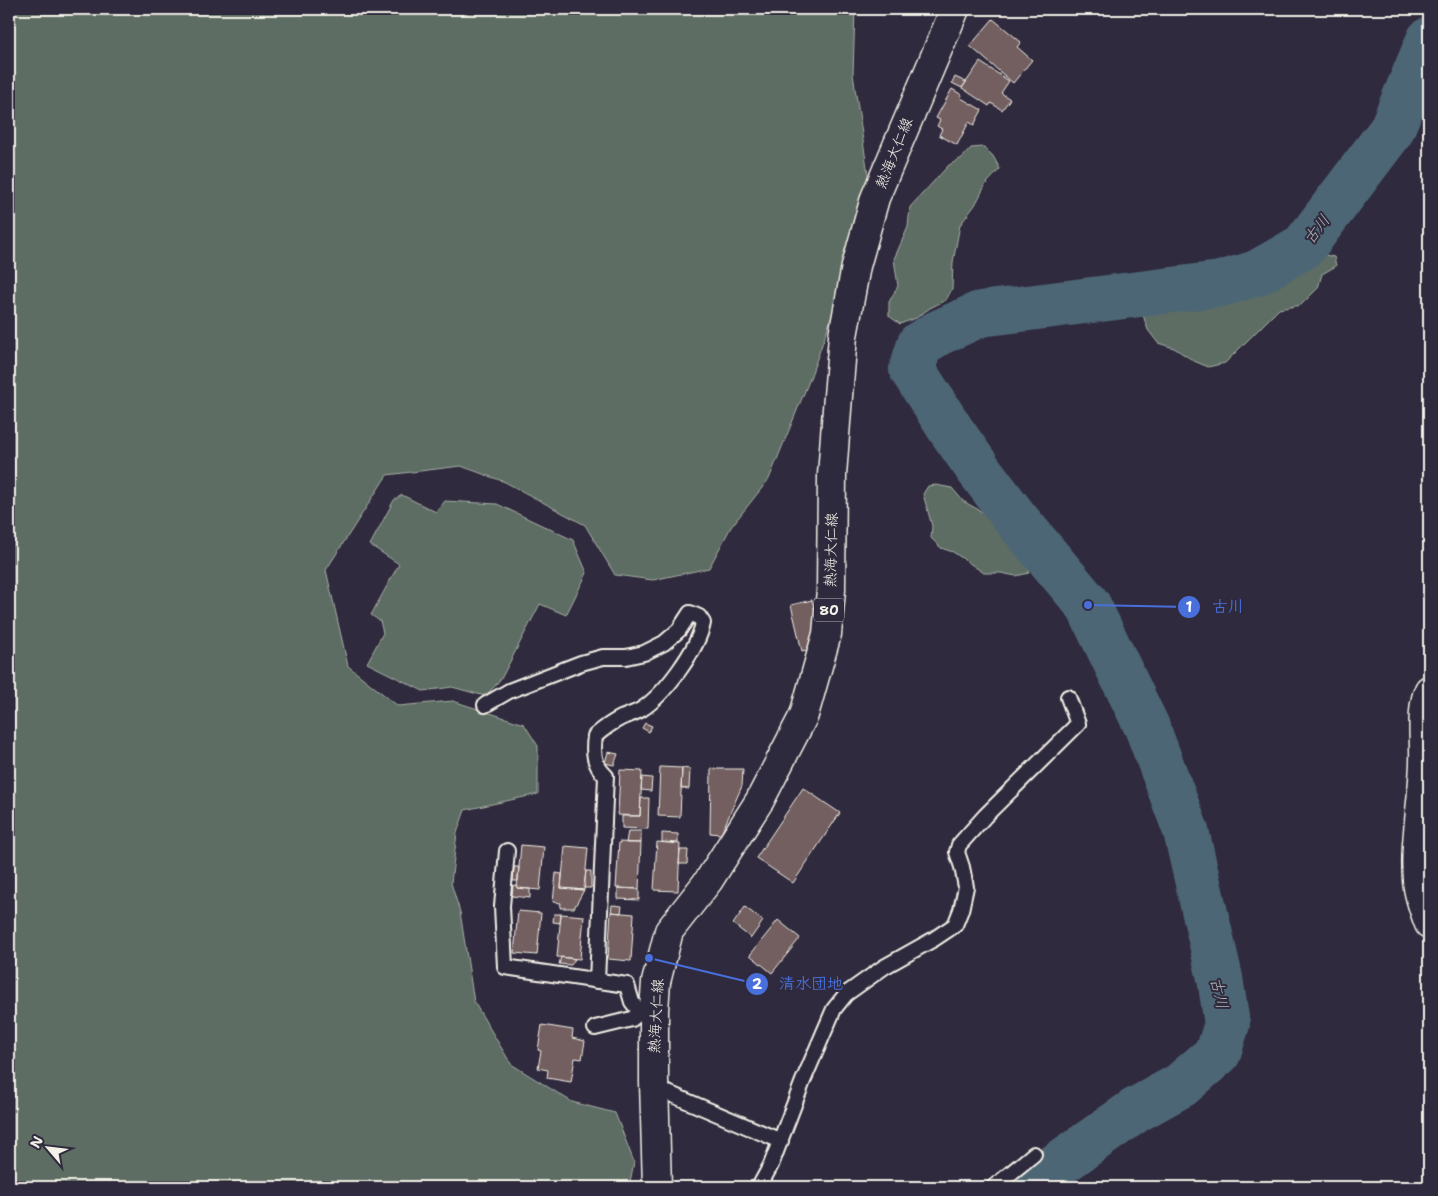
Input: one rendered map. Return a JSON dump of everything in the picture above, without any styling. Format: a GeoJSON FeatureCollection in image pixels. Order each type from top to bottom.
{"type":"FeatureCollection","features":[{"type":"Feature","properties":{"kind":"main road","name":"熱海大仁線"},"geometry":{"type":"LineString","coordinates":[[656,1187],[654,1090],[647,1012],[669,931],[709,880],[760,800],[804,715],[813,687],[827,634],[831,590],[832,475],[838,396],[843,336],[856,266],[875,198],[955,9]]}},
{"type":"Feature","properties":{"kind":"main road"},"geometry":{"type":"LineString","coordinates":[[1429,690],[1426,696],[1424,764],[1417,851],[1417,881],[1424,912],[1429,924]]}},
{"type":"Feature","properties":{"kind":"lane"},"geometry":{"type":"LineString","coordinates":[[486,705],[509,691],[580,663],[603,657],[626,657],[644,653],[664,643],[679,630],[690,613],[699,617],[704,623],[702,632],[694,647],[667,686],[641,710],[619,719],[595,736],[595,761],[600,771],[606,776],[597,981]]}},
{"type":"Feature","properties":{"kind":"lane"},"geometry":{"type":"LineString","coordinates":[[759,1187],[771,1165],[803,1081],[834,1009],[846,994],[884,967],[955,925],[961,910],[966,887],[957,852],[959,846],[985,816],[1078,724],[1068,697]]}},
{"type":"Feature","properties":{"kind":"lane"},"geometry":{"type":"LineString","coordinates":[[507,851],[502,906],[505,967],[627,985],[632,1002],[647,1012]]}},
{"type":"Feature","properties":{"kind":"lane"},"geometry":{"type":"LineString","coordinates":[[595,1028],[632,1019],[647,1012]]}},
{"type":"Feature","properties":{"kind":"lane"},"geometry":{"type":"LineString","coordinates":[[654,1090],[668,1093],[781,1141]]}},
{"type":"Feature","properties":{"kind":"lane"},"geometry":{"type":"LineString","coordinates":[[994,1187],[1034,1154]]}},
{"type":"Feature","properties":{"kind":"green space"},"geometry":{"type":"Polygon","coordinates":[[[9,9],[855,9],[853,74],[869,181],[857,246],[809,381],[769,479],[731,527],[709,568],[653,580],[615,575],[585,525],[505,482],[461,466],[387,475],[326,570],[348,666],[398,706],[453,701],[524,724],[538,746],[538,794],[465,810],[457,833],[451,883],[460,912],[474,1002],[511,1064],[572,1102],[615,1113],[634,1162],[629,1187],[471,1185],[470,1187],[9,1187],[9,9]]]}},
{"type":"Feature","properties":{"kind":"green space"},"geometry":{"type":"Polygon","coordinates":[[[984,147],[993,156],[1000,169],[986,184],[975,205],[960,225],[953,262],[952,289],[946,300],[916,318],[900,324],[889,316],[889,302],[898,286],[894,259],[908,227],[910,207],[949,165],[962,158],[971,148],[984,147]]]}},
{"type":"Feature","properties":{"kind":"green space"},"geometry":{"type":"Polygon","coordinates":[[[1321,254],[1334,257],[1336,266],[1322,274],[1318,288],[1301,305],[1279,309],[1225,363],[1208,367],[1194,361],[1174,348],[1158,343],[1148,330],[1143,315],[1148,306],[1172,299],[1252,289],[1269,283],[1301,263],[1312,261],[1321,254]]]}},
{"type":"Feature","properties":{"kind":"green space"},"geometry":{"type":"Polygon","coordinates":[[[936,485],[952,488],[963,501],[1000,522],[1023,547],[1029,563],[1029,573],[1016,576],[1001,573],[984,573],[953,552],[941,548],[931,538],[932,526],[923,494],[928,486],[936,485]]]}},
{"type":"Feature","properties":{"kind":"green space"},"geometry":{"type":"Polygon","coordinates":[[[402,495],[436,512],[445,501],[497,504],[573,540],[587,573],[566,615],[540,604],[502,677],[485,696],[452,687],[423,691],[367,663],[383,633],[380,621],[371,615],[399,564],[370,545],[394,500],[402,495]]]}},
{"type":"Feature","properties":{"kind":"building"},"geometry":{"type":"Polygon","coordinates":[[[993,19],[1021,42],[1017,47],[1032,60],[1013,83],[970,46],[993,19]]]}},
{"type":"Feature","properties":{"kind":"building"},"geometry":{"type":"Polygon","coordinates":[[[980,62],[1009,81],[1001,93],[1010,99],[1002,110],[991,103],[989,106],[962,88],[980,62]]]}},
{"type":"Feature","properties":{"kind":"building"},"geometry":{"type":"Polygon","coordinates":[[[955,77],[966,82],[962,88],[952,83],[955,77]]]}},
{"type":"Feature","properties":{"kind":"building"},"geometry":{"type":"Polygon","coordinates":[[[952,89],[962,95],[961,98],[982,110],[974,125],[969,122],[957,145],[939,135],[942,129],[937,126],[940,120],[936,118],[952,89]]]}},
{"type":"Feature","properties":{"kind":"building"},"geometry":{"type":"Polygon","coordinates":[[[812,600],[823,646],[802,651],[791,605],[812,600]]]}},
{"type":"Feature","properties":{"kind":"building"},"geometry":{"type":"Polygon","coordinates":[[[645,723],[652,726],[649,732],[642,728],[645,723]]]}},
{"type":"Feature","properties":{"kind":"building"},"geometry":{"type":"Polygon","coordinates":[[[608,752],[618,754],[614,765],[605,763],[608,752]]]}},
{"type":"Feature","properties":{"kind":"building"},"geometry":{"type":"Polygon","coordinates":[[[660,767],[682,768],[680,817],[658,816],[660,767]]]}},
{"type":"Feature","properties":{"kind":"building"},"geometry":{"type":"Polygon","coordinates":[[[682,768],[690,769],[689,789],[681,788],[682,768]]]}},
{"type":"Feature","properties":{"kind":"building"},"geometry":{"type":"Polygon","coordinates":[[[711,769],[743,769],[742,786],[721,834],[710,833],[711,769]]]}},
{"type":"Feature","properties":{"kind":"building"},"geometry":{"type":"Polygon","coordinates":[[[620,770],[642,771],[640,816],[618,815],[620,770]]]}},
{"type":"Feature","properties":{"kind":"building"},"geometry":{"type":"Polygon","coordinates":[[[642,777],[652,778],[651,791],[641,790],[642,777]]]}},
{"type":"Feature","properties":{"kind":"building"},"geometry":{"type":"Polygon","coordinates":[[[803,788],[840,813],[793,883],[756,858],[803,788]]]}},
{"type":"Feature","properties":{"kind":"building"},"geometry":{"type":"Polygon","coordinates":[[[641,798],[649,798],[648,829],[622,828],[622,816],[640,816],[641,798]]]}},
{"type":"Feature","properties":{"kind":"building"},"geometry":{"type":"Polygon","coordinates":[[[628,831],[641,831],[641,843],[626,843],[628,831]]]}},
{"type":"Feature","properties":{"kind":"building"},"geometry":{"type":"Polygon","coordinates":[[[662,833],[678,834],[678,843],[662,842],[662,833]]]}},
{"type":"Feature","properties":{"kind":"building"},"geometry":{"type":"Polygon","coordinates":[[[619,842],[641,843],[639,889],[616,888],[619,842]]]}},
{"type":"Feature","properties":{"kind":"building"},"geometry":{"type":"Polygon","coordinates":[[[657,842],[680,844],[678,891],[654,890],[657,842]]]}},
{"type":"Feature","properties":{"kind":"building"},"geometry":{"type":"Polygon","coordinates":[[[521,845],[544,847],[540,890],[517,888],[521,845]]]}},
{"type":"Feature","properties":{"kind":"building"},"geometry":{"type":"Polygon","coordinates":[[[565,846],[588,848],[584,890],[561,888],[565,846]]]}},
{"type":"Feature","properties":{"kind":"building"},"geometry":{"type":"Polygon","coordinates":[[[680,850],[688,850],[687,864],[679,864],[680,850]]]}},
{"type":"Feature","properties":{"kind":"building"},"geometry":{"type":"Polygon","coordinates":[[[514,867],[519,867],[518,881],[513,881],[514,867]]]}},
{"type":"Feature","properties":{"kind":"building"},"geometry":{"type":"Polygon","coordinates":[[[586,871],[591,871],[591,888],[584,888],[586,871]]]}},
{"type":"Feature","properties":{"kind":"building"},"geometry":{"type":"Polygon","coordinates":[[[556,873],[562,874],[561,888],[584,890],[574,908],[560,908],[561,903],[553,902],[556,873]]]}},
{"type":"Feature","properties":{"kind":"building"},"geometry":{"type":"Polygon","coordinates":[[[513,885],[517,886],[517,888],[530,889],[530,898],[512,896],[513,885]]]}},
{"type":"Feature","properties":{"kind":"building"},"geometry":{"type":"Polygon","coordinates":[[[618,888],[639,889],[639,900],[618,899],[618,888]]]}},
{"type":"Feature","properties":{"kind":"building"},"geometry":{"type":"Polygon","coordinates":[[[612,905],[622,906],[621,913],[611,912],[612,905]]]}},
{"type":"Feature","properties":{"kind":"building"},"geometry":{"type":"Polygon","coordinates":[[[745,907],[763,921],[751,938],[733,924],[745,907]]]}},
{"type":"Feature","properties":{"kind":"building"},"geometry":{"type":"Polygon","coordinates":[[[518,911],[541,913],[537,955],[514,953],[518,911]]]}},
{"type":"Feature","properties":{"kind":"building"},"geometry":{"type":"Polygon","coordinates":[[[611,912],[634,914],[631,961],[608,959],[611,912]]]}},
{"type":"Feature","properties":{"kind":"building"},"geometry":{"type":"Polygon","coordinates":[[[554,914],[561,914],[560,923],[553,922],[554,914]]]}},
{"type":"Feature","properties":{"kind":"building"},"geometry":{"type":"Polygon","coordinates":[[[561,914],[584,916],[580,959],[557,957],[561,914]]]}},
{"type":"Feature","properties":{"kind":"building"},"geometry":{"type":"Polygon","coordinates":[[[778,920],[800,938],[772,973],[750,955],[778,920]]]}},
{"type":"Feature","properties":{"kind":"building"},"geometry":{"type":"Polygon","coordinates":[[[561,957],[575,959],[571,965],[559,964],[561,957]]]}},
{"type":"Feature","properties":{"kind":"building"},"geometry":{"type":"Polygon","coordinates":[[[542,1025],[573,1030],[572,1038],[585,1041],[582,1059],[575,1058],[571,1082],[547,1078],[548,1070],[538,1068],[541,1051],[538,1050],[542,1025]]]}},
{"type":"Feature","properties":{"kind":"waterway","name":"古川"},"geometry":{"type":"LineString","coordinates":[[1026,1187],[1136,1110],[1181,1085],[1218,1053],[1227,1024],[1220,978],[1186,831],[1147,727],[1088,605],[1016,519],[979,470],[912,369],[920,344],[938,333],[980,314],[1220,284],[1257,273],[1304,246],[1391,131],[1429,40]]}},
{"type":"Feature","properties":{"kind":"place","name":"古川"},"geometry":{"type":"Point","coordinates":[1088,605]}},
{"type":"Feature","properties":{"kind":"place","name":"清水団地"},"geometry":{"type":"Point","coordinates":[649,958]}}]}
